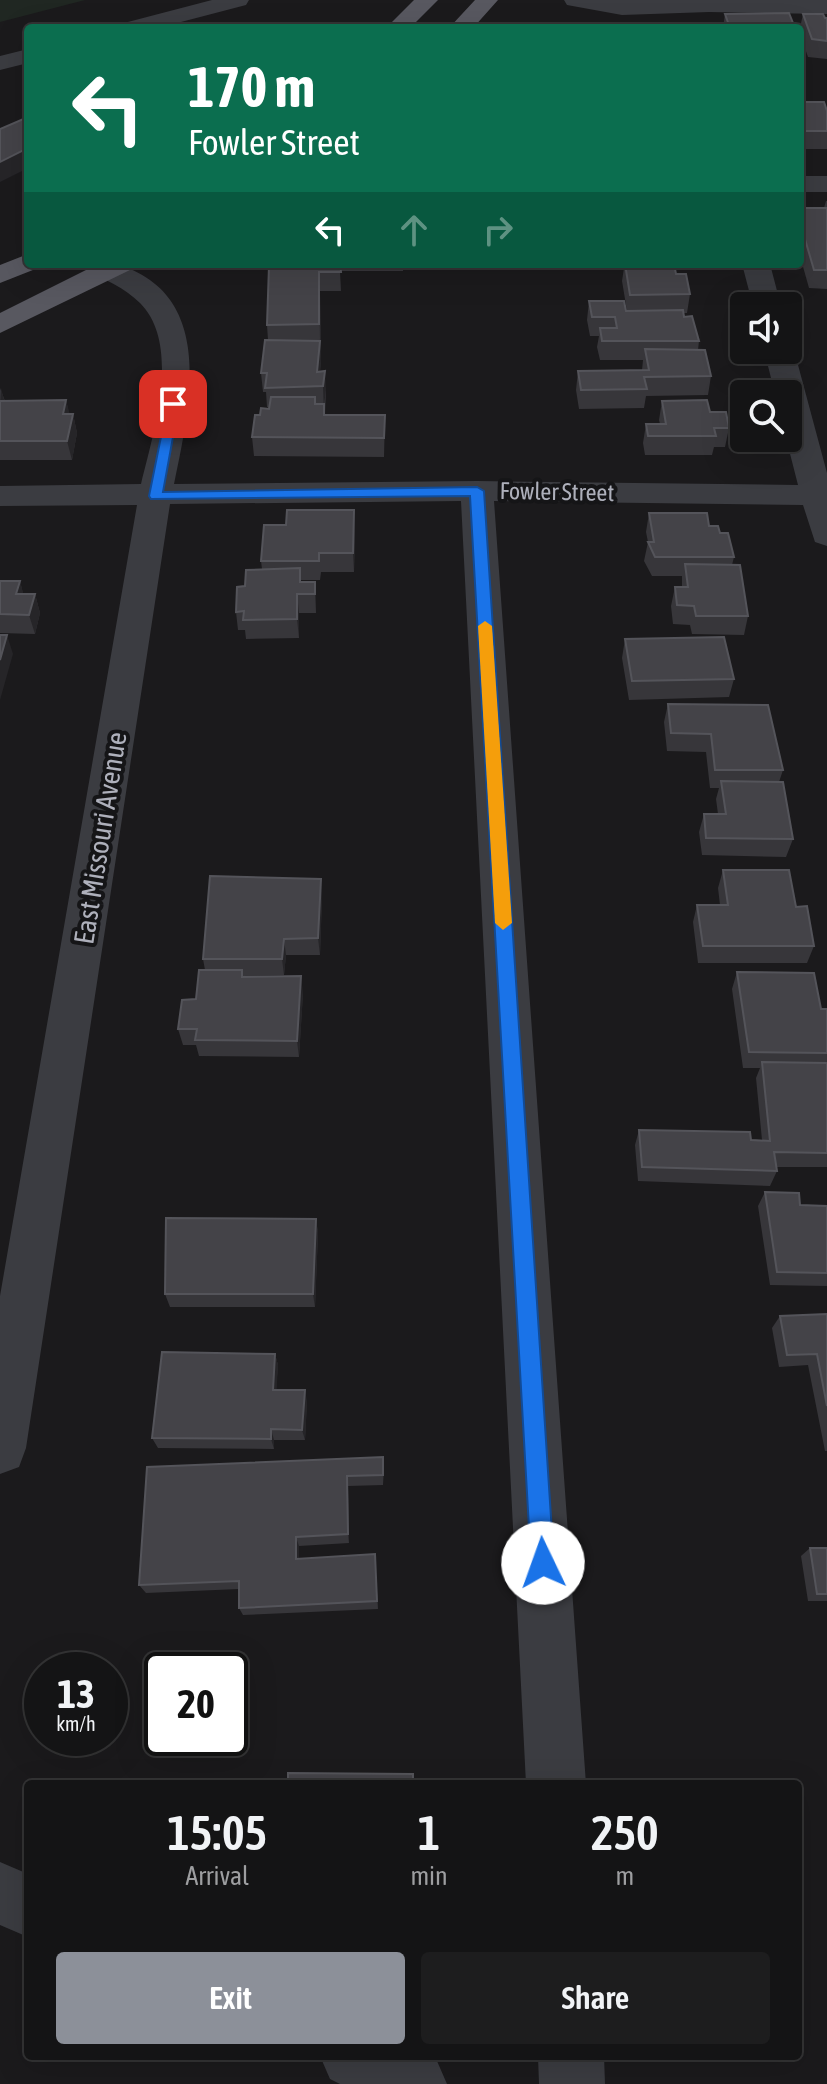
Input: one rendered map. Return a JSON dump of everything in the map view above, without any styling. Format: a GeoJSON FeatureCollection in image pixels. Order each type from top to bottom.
{"type":"FeatureCollection","features":[{"type":"Feature","properties":{"kind":"main road"},"geometry":{"type":"LineString","coordinates":[[401,24],[427,0]]}},
{"type":"Feature","properties":{"kind":"main road"},"geometry":{"type":"LineString","coordinates":[[464,24],[487,0]]}},
{"type":"Feature","properties":{"kind":"main road"},"geometry":{"type":"LineString","coordinates":[[0,275],[24,264]]}},
{"type":"Feature","properties":{"kind":"main road"},"geometry":{"type":"LineString","coordinates":[[0,324],[104,268]]}},
{"type":"Feature","properties":{"kind":"street"},"geometry":{"type":"LineString","coordinates":[[575,0],[622,8],[683,11],[827,7]]}},
{"type":"Feature","properties":{"kind":"street"},"geometry":{"type":"LineString","coordinates":[[147,24],[230,2],[232,24]]}},
{"type":"Feature","properties":{"kind":"street"},"geometry":{"type":"LineString","coordinates":[[0,63],[24,57]]}},
{"type":"Feature","properties":{"kind":"street"},"geometry":{"type":"LineString","coordinates":[[804,184],[827,184]]}},
{"type":"Feature","properties":{"kind":"street","name":"East Missouri Avenue"},"geometry":{"type":"LineString","coordinates":[[0,1448],[155,496],[179,374],[168,323],[153,300],[111,268]]}},
{"type":"Feature","properties":{"kind":"street"},"geometry":{"type":"LineString","coordinates":[[757,268],[763,292]]}},
{"type":"Feature","properties":{"kind":"street"},"geometry":{"type":"LineString","coordinates":[[783,364],[822,495],[827,535]]}},
{"type":"Feature","properties":{"kind":"street"},"geometry":{"type":"LineString","coordinates":[[477,491],[556,1780]]}},
{"type":"Feature","properties":{"kind":"street","name":"Fowler Street"},"geometry":{"type":"LineString","coordinates":[[0,496],[477,491],[822,495]]}},
{"type":"Feature","properties":{"kind":"street"},"geometry":{"type":"LineString","coordinates":[[0,1893],[24,1904]]}},
{"type":"Feature","properties":{"kind":"street"},"geometry":{"type":"LineString","coordinates":[[362,2060],[414,2084]]}},
{"type":"Feature","properties":{"kind":"street"},"geometry":{"type":"LineString","coordinates":[[571,2060],[572,2084]]}},
{"type":"Feature","properties":{"kind":"shaded area"},"geometry":{"type":"Polygon","coordinates":[[[0,0],[85,0],[0,22],[0,0]]]}},
{"type":"Feature","properties":{"kind":"building"},"geometry":{"type":"Polygon","coordinates":[[[789,13],[793,24],[729,24],[725,14],[789,13]]]}},
{"type":"Feature","properties":{"kind":"building"},"geometry":{"type":"Polygon","coordinates":[[[803,14],[823,14],[827,18],[827,41],[812,39],[803,14]]]}},
{"type":"Feature","properties":{"kind":"building"},"geometry":{"type":"Polygon","coordinates":[[[804,102],[824,102],[827,131],[804,131],[804,102]]]}},
{"type":"Feature","properties":{"kind":"building"},"geometry":{"type":"Polygon","coordinates":[[[24,119],[24,150],[0,162],[0,129],[24,119]]]}},
{"type":"Feature","properties":{"kind":"building"},"geometry":{"type":"Polygon","coordinates":[[[804,208],[827,208],[827,270],[814,270],[804,236],[804,208]]]}},
{"type":"Feature","properties":{"kind":"building"},"geometry":{"type":"Polygon","coordinates":[[[269,268],[340,268],[341,272],[319,272],[319,324],[267,325],[269,268]]]}},
{"type":"Feature","properties":{"kind":"building"},"geometry":{"type":"Polygon","coordinates":[[[626,268],[675,268],[676,274],[686,274],[690,294],[630,295],[626,268]]]}},
{"type":"Feature","properties":{"kind":"building"},"geometry":{"type":"Polygon","coordinates":[[[589,301],[624,301],[626,311],[683,310],[684,317],[692,316],[699,341],[602,341],[600,328],[617,328],[615,317],[592,317],[589,301]]]}},
{"type":"Feature","properties":{"kind":"building"},"geometry":{"type":"Polygon","coordinates":[[[265,340],[320,341],[317,372],[325,371],[323,386],[265,388],[267,373],[261,373],[265,340]]]}},
{"type":"Feature","properties":{"kind":"building"},"geometry":{"type":"Polygon","coordinates":[[[645,349],[705,350],[711,376],[644,377],[647,389],[581,390],[578,371],[649,370],[645,349]]]}},
{"type":"Feature","properties":{"kind":"building"},"geometry":{"type":"Polygon","coordinates":[[[271,397],[315,397],[315,404],[324,404],[324,415],[385,415],[384,438],[252,437],[255,415],[260,415],[261,408],[269,409],[271,397]]]}},
{"type":"Feature","properties":{"kind":"building"},"geometry":{"type":"Polygon","coordinates":[[[66,400],[63,414],[73,414],[67,441],[0,441],[0,401],[66,400]]]}},
{"type":"Feature","properties":{"kind":"building"},"geometry":{"type":"Polygon","coordinates":[[[707,400],[710,412],[726,412],[729,428],[714,428],[716,436],[648,436],[646,424],[666,424],[662,401],[707,400]]]}},
{"type":"Feature","properties":{"kind":"building"},"geometry":{"type":"Polygon","coordinates":[[[287,510],[354,510],[353,553],[319,553],[319,561],[261,561],[264,525],[286,525],[287,510]]]}},
{"type":"Feature","properties":{"kind":"building"},"geometry":{"type":"Polygon","coordinates":[[[649,513],[707,513],[709,526],[718,526],[720,533],[728,533],[734,557],[655,557],[648,542],[654,542],[649,513]]]}},
{"type":"Feature","properties":{"kind":"building"},"geometry":{"type":"Polygon","coordinates":[[[685,564],[740,565],[748,616],[696,616],[694,606],[677,605],[675,587],[688,587],[685,564]]]}},
{"type":"Feature","properties":{"kind":"building"},"geometry":{"type":"Polygon","coordinates":[[[300,568],[300,582],[315,582],[315,594],[297,594],[297,619],[243,620],[244,611],[236,612],[237,587],[245,586],[246,570],[300,568]]]}},
{"type":"Feature","properties":{"kind":"building"},"geometry":{"type":"Polygon","coordinates":[[[0,581],[20,581],[16,594],[35,594],[29,615],[0,614],[0,581]]]}},
{"type":"Feature","properties":{"kind":"building"},"geometry":{"type":"Polygon","coordinates":[[[0,635],[7,635],[0,660],[0,635]]]}},
{"type":"Feature","properties":{"kind":"building"},"geometry":{"type":"Polygon","coordinates":[[[724,637],[734,679],[632,681],[625,639],[724,637]]]}},
{"type":"Feature","properties":{"kind":"building"},"geometry":{"type":"Polygon","coordinates":[[[668,704],[768,705],[783,770],[715,770],[711,734],[671,733],[668,704]]]}},
{"type":"Feature","properties":{"kind":"building"},"geometry":{"type":"Polygon","coordinates":[[[721,781],[783,782],[793,839],[706,838],[704,814],[726,814],[721,781]]]}},
{"type":"Feature","properties":{"kind":"building"},"geometry":{"type":"Polygon","coordinates":[[[723,870],[789,870],[796,907],[807,906],[814,946],[703,946],[697,905],[728,905],[723,870]]]}},
{"type":"Feature","properties":{"kind":"building"},"geometry":{"type":"Polygon","coordinates":[[[210,876],[321,879],[318,938],[284,939],[282,959],[203,959],[210,876]]]}},
{"type":"Feature","properties":{"kind":"building"},"geometry":{"type":"Polygon","coordinates":[[[199,970],[242,970],[242,977],[301,976],[297,1041],[195,1040],[197,1029],[178,1029],[182,1000],[196,999],[199,970]]]}},
{"type":"Feature","properties":{"kind":"building"},"geometry":{"type":"Polygon","coordinates":[[[737,972],[814,973],[821,1009],[827,1009],[827,1053],[749,1052],[737,972]]]}},
{"type":"Feature","properties":{"kind":"building"},"geometry":{"type":"Polygon","coordinates":[[[762,1062],[827,1063],[827,1153],[774,1152],[777,1171],[642,1167],[639,1130],[750,1132],[751,1140],[770,1141],[762,1062]]]}},
{"type":"Feature","properties":{"kind":"building"},"geometry":{"type":"Polygon","coordinates":[[[765,1192],[799,1193],[800,1205],[827,1206],[827,1273],[777,1272],[765,1192]]]}},
{"type":"Feature","properties":{"kind":"building"},"geometry":{"type":"Polygon","coordinates":[[[166,1218],[316,1219],[313,1294],[165,1294],[166,1218]]]}},
{"type":"Feature","properties":{"kind":"building"},"geometry":{"type":"Polygon","coordinates":[[[827,1314],[827,1406],[817,1354],[787,1355],[780,1316],[827,1314]]]}},
{"type":"Feature","properties":{"kind":"building"},"geometry":{"type":"Polygon","coordinates":[[[162,1352],[275,1354],[273,1390],[305,1390],[302,1430],[271,1429],[271,1439],[152,1438],[162,1352]]]}},
{"type":"Feature","properties":{"kind":"building"},"geometry":{"type":"Polygon","coordinates":[[[383,1457],[383,1475],[347,1476],[348,1534],[296,1537],[296,1559],[375,1554],[377,1601],[239,1608],[239,1581],[139,1585],[147,1467],[383,1457]]]}},
{"type":"Feature","properties":{"kind":"building"},"geometry":{"type":"Polygon","coordinates":[[[810,1548],[827,1548],[827,1594],[817,1594],[810,1548]]]}},
{"type":"Feature","properties":{"kind":"building"},"geometry":{"type":"Polygon","coordinates":[[[288,1773],[413,1774],[413,1780],[288,1780],[288,1773]]]}},
{"type":"Feature","properties":{"kind":"slow traffic"},"geometry":{"type":"LineString","coordinates":[[485,626],[503,923]]}},
{"type":"Feature","properties":{"kind":"route"},"geometry":{"type":"LineString","coordinates":[[173,404],[155,496],[477,491],[543,1563]]}}]}
